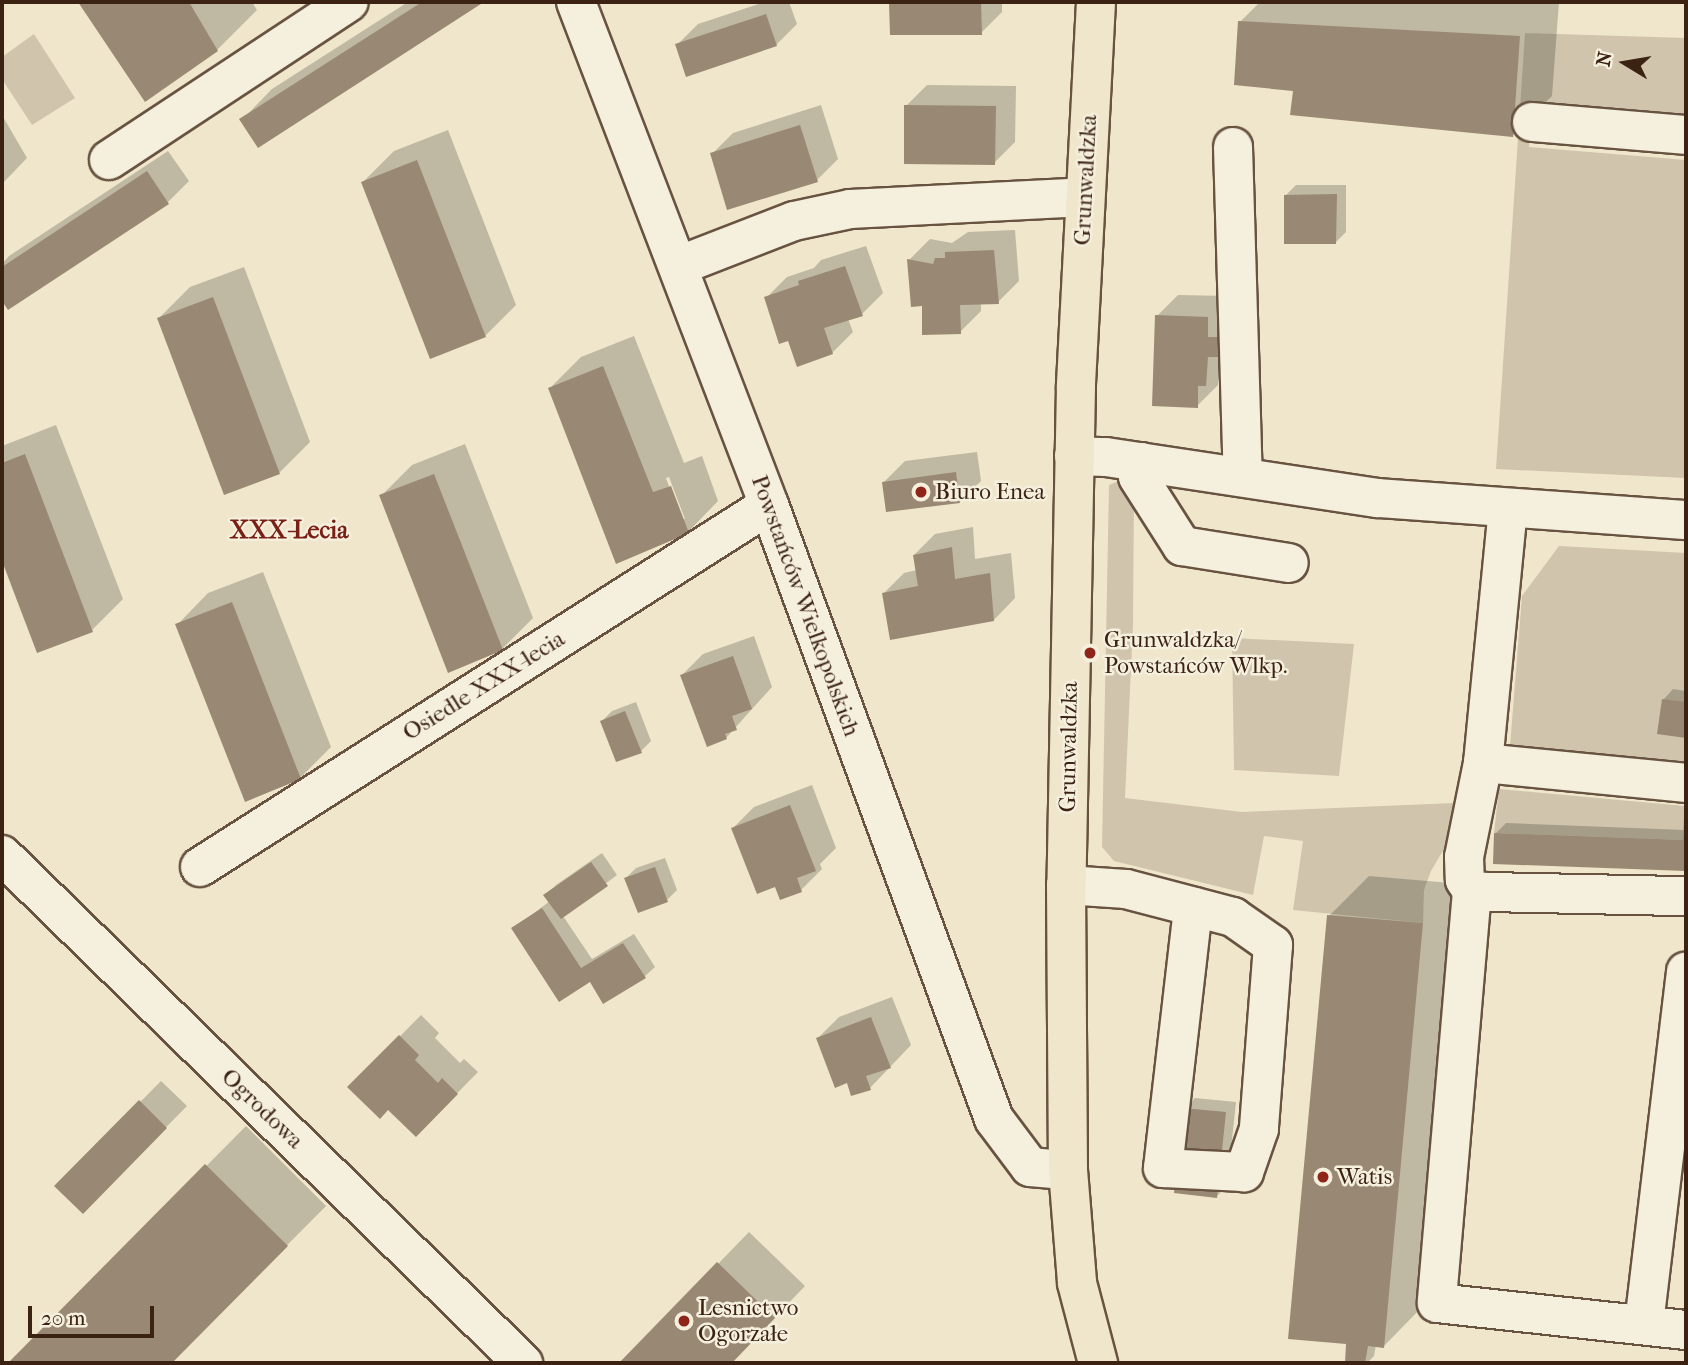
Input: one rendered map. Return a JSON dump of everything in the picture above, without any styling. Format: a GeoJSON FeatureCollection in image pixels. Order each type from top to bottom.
{"type":"FeatureCollection","features":[{"type":"Feature","properties":{"kind":"main road","name":"Grunwaldzka"},"geometry":{"type":"LineString","coordinates":[[1096,2],[1074,456],[1066,885],[1068,1170],[1077,1283],[1098,1363]]}},
{"type":"Feature","properties":{"kind":"street"},"geometry":{"type":"LineString","coordinates":[[109,160],[349,2]]}},
{"type":"Feature","properties":{"kind":"street","name":"Powstańców Wielkopolskich"},"geometry":{"type":"LineString","coordinates":[[576,2],[769,505],[994,1119],[1030,1167],[1068,1170]]}},
{"type":"Feature","properties":{"kind":"street"},"geometry":{"type":"LineString","coordinates":[[1532,122],[1686,135]]}},
{"type":"Feature","properties":{"kind":"street"},"geometry":{"type":"LineString","coordinates":[[1233,147],[1243,477]]}},
{"type":"Feature","properties":{"kind":"street"},"geometry":{"type":"LineString","coordinates":[[678,266],[794,221],[850,209],[1086,197]]}},
{"type":"Feature","properties":{"kind":"street"},"geometry":{"type":"LineString","coordinates":[[1074,456],[1141,462],[1378,498],[1686,520]]}},
{"type":"Feature","properties":{"kind":"street"},"geometry":{"type":"LineString","coordinates":[[1141,462],[1138,477],[1182,546],[1289,563]]}},
{"type":"Feature","properties":{"kind":"street","name":"Osiedle XXX-lecia"},"geometry":{"type":"LineString","coordinates":[[200,867],[769,505]]}},
{"type":"Feature","properties":{"kind":"street"},"geometry":{"type":"LineString","coordinates":[[1508,508],[1483,763],[1464,857],[1465,880],[1472,891],[1437,1303],[1686,1330]]}},
{"type":"Feature","properties":{"kind":"street"},"geometry":{"type":"LineString","coordinates":[[1483,763],[1686,783]]}},
{"type":"Feature","properties":{"kind":"street","name":"Ogrodowa"},"geometry":{"type":"LineString","coordinates":[[2,855],[523,1363]]}},
{"type":"Feature","properties":{"kind":"street"},"geometry":{"type":"LineString","coordinates":[[1066,885],[1126,889],[1233,917],[1273,945],[1259,1129],[1244,1172],[1163,1168],[1193,907]]}},
{"type":"Feature","properties":{"kind":"street"},"geometry":{"type":"LineString","coordinates":[[1472,891],[1686,896]]}},
{"type":"Feature","properties":{"kind":"street"},"geometry":{"type":"LineString","coordinates":[[1644,1324],[1686,971]]}},
{"type":"Feature","properties":{"kind":"shaded area"},"geometry":{"type":"Polygon","coordinates":[[[1525,33],[1686,38],[1686,122],[1532,109],[1529,147],[1686,160],[1686,478],[1496,469],[1525,33]]]}},
{"type":"Feature","properties":{"kind":"shaded area"},"geometry":{"type":"Polygon","coordinates":[[[34,34],[75,98],[32,125],[2,79],[2,57],[34,34]]]}},
{"type":"Feature","properties":{"kind":"shaded area"},"geometry":{"type":"Polygon","coordinates":[[[1129,477],[1134,494],[1133,625],[1125,798],[1242,812],[1454,803],[1451,837],[1431,871],[1424,890],[1423,923],[1293,910],[1303,841],[1264,836],[1253,895],[1114,861],[1102,847],[1109,485],[1129,477]]]}},
{"type":"Feature","properties":{"kind":"shaded area"},"geometry":{"type":"Polygon","coordinates":[[[1559,546],[1686,553],[1686,777],[1523,760],[1510,746],[1522,596],[1559,546]]]}},
{"type":"Feature","properties":{"kind":"shaded area"},"geometry":{"type":"Polygon","coordinates":[[[1232,638],[1354,644],[1339,776],[1234,770],[1232,638]]]}},
{"type":"Feature","properties":{"kind":"shaded area"},"geometry":{"type":"Polygon","coordinates":[[[1499,789],[1685,806],[1683,840],[1494,833],[1499,789]]]}},
{"type":"Feature","properties":{"kind":"building"},"geometry":{"type":"Polygon","coordinates":[[[78,2],[189,2],[218,51],[145,102],[78,2]]]}},
{"type":"Feature","properties":{"kind":"building"},"geometry":{"type":"Polygon","coordinates":[[[422,2],[484,2],[258,148],[239,119],[422,2]]]}},
{"type":"Feature","properties":{"kind":"building"},"geometry":{"type":"Polygon","coordinates":[[[889,2],[981,2],[982,35],[890,35],[889,2]]]}},
{"type":"Feature","properties":{"kind":"building"},"geometry":{"type":"Polygon","coordinates":[[[766,14],[777,46],[686,77],[675,44],[766,14]]]}},
{"type":"Feature","properties":{"kind":"building"},"geometry":{"type":"Polygon","coordinates":[[[1238,21],[1520,36],[1513,137],[1290,115],[1293,91],[1234,85],[1238,21]]]}},
{"type":"Feature","properties":{"kind":"building"},"geometry":{"type":"Polygon","coordinates":[[[904,105],[996,106],[995,165],[904,164],[904,105]]]}},
{"type":"Feature","properties":{"kind":"building"},"geometry":{"type":"Polygon","coordinates":[[[800,125],[818,182],[727,210],[710,153],[800,125]]]}},
{"type":"Feature","properties":{"kind":"building"},"geometry":{"type":"Polygon","coordinates":[[[417,160],[486,337],[430,359],[361,182],[417,160]]]}},
{"type":"Feature","properties":{"kind":"building"},"geometry":{"type":"Polygon","coordinates":[[[147,171],[169,204],[8,310],[2,301],[2,267],[147,171]]]}},
{"type":"Feature","properties":{"kind":"building"},"geometry":{"type":"Polygon","coordinates":[[[1337,194],[1336,244],[1284,244],[1284,195],[1337,194]]]}},
{"type":"Feature","properties":{"kind":"building"},"geometry":{"type":"Polygon","coordinates":[[[994,250],[999,304],[960,305],[961,334],[922,335],[922,306],[911,307],[907,259],[933,264],[935,258],[945,258],[945,252],[994,250]]]}},
{"type":"Feature","properties":{"kind":"building"},"geometry":{"type":"Polygon","coordinates":[[[845,266],[863,316],[824,328],[833,354],[797,367],[788,341],[779,344],[764,297],[799,285],[798,281],[845,266]]]}},
{"type":"Feature","properties":{"kind":"building"},"geometry":{"type":"Polygon","coordinates":[[[213,297],[280,474],[224,495],[157,318],[213,297]]]}},
{"type":"Feature","properties":{"kind":"building"},"geometry":{"type":"Polygon","coordinates":[[[1155,315],[1208,317],[1208,337],[1221,337],[1221,357],[1208,357],[1206,386],[1198,386],[1198,408],[1152,406],[1155,315]]]}},
{"type":"Feature","properties":{"kind":"building"},"geometry":{"type":"Polygon","coordinates":[[[603,366],[653,492],[671,486],[689,533],[616,564],[548,388],[603,366]]]}},
{"type":"Feature","properties":{"kind":"building"},"geometry":{"type":"Polygon","coordinates":[[[25,454],[93,632],[37,653],[2,561],[2,463],[25,454]]]}},
{"type":"Feature","properties":{"kind":"building","name":"Biuro Enea"},"geometry":{"type":"Polygon","coordinates":[[[956,472],[960,503],[886,512],[882,482],[956,472]]]}},
{"type":"Feature","properties":{"kind":"building"},"geometry":{"type":"Polygon","coordinates":[[[434,474],[503,650],[448,673],[379,495],[434,474]]]}},
{"type":"Feature","properties":{"kind":"building"},"geometry":{"type":"Polygon","coordinates":[[[952,547],[955,579],[990,573],[994,621],[890,640],[882,593],[918,586],[913,555],[952,547]]]}},
{"type":"Feature","properties":{"kind":"building"},"geometry":{"type":"Polygon","coordinates":[[[232,602],[301,779],[245,802],[175,624],[232,602]]]}},
{"type":"Feature","properties":{"kind":"building"},"geometry":{"type":"Polygon","coordinates":[[[733,656],[752,709],[732,716],[737,730],[725,734],[727,739],[707,747],[680,675],[733,656]]]}},
{"type":"Feature","properties":{"kind":"building"},"geometry":{"type":"Polygon","coordinates":[[[1662,699],[1686,702],[1686,738],[1657,734],[1662,699]]]}},
{"type":"Feature","properties":{"kind":"building"},"geometry":{"type":"Polygon","coordinates":[[[625,711],[642,753],[616,762],[600,721],[625,711]]]}},
{"type":"Feature","properties":{"kind":"building"},"geometry":{"type":"Polygon","coordinates":[[[790,805],[816,871],[797,878],[802,892],[780,900],[775,887],[757,894],[731,828],[790,805]]]}},
{"type":"Feature","properties":{"kind":"building"},"geometry":{"type":"Polygon","coordinates":[[[1684,818],[1686,871],[1493,864],[1494,833],[1683,840],[1684,818]]]}},
{"type":"Feature","properties":{"kind":"building"},"geometry":{"type":"Polygon","coordinates":[[[591,862],[608,886],[561,919],[543,895],[591,862]]]}},
{"type":"Feature","properties":{"kind":"building"},"geometry":{"type":"Polygon","coordinates":[[[655,867],[668,902],[638,913],[624,878],[655,867]]]}},
{"type":"Feature","properties":{"kind":"building"},"geometry":{"type":"Polygon","coordinates":[[[542,908],[581,968],[623,943],[646,978],[603,1004],[590,982],[559,1002],[511,928],[542,908]]]}},
{"type":"Feature","properties":{"kind":"building"},"geometry":{"type":"Polygon","coordinates":[[[1327,915],[1423,923],[1384,1348],[1368,1346],[1365,1363],[1345,1363],[1346,1344],[1288,1339],[1327,915]]]}},
{"type":"Feature","properties":{"kind":"building"},"geometry":{"type":"Polygon","coordinates":[[[871,1017],[891,1068],[866,1076],[871,1090],[851,1096],[847,1083],[835,1088],[816,1038],[871,1017]]]}},
{"type":"Feature","properties":{"kind":"building"},"geometry":{"type":"Polygon","coordinates":[[[399,1035],[419,1055],[415,1060],[438,1083],[442,1078],[458,1094],[416,1137],[388,1110],[380,1119],[347,1087],[399,1035]]]}},
{"type":"Feature","properties":{"kind":"building"},"geometry":{"type":"Polygon","coordinates":[[[139,1100],[167,1128],[83,1214],[54,1186],[139,1100]]]}},
{"type":"Feature","properties":{"kind":"building"},"geometry":{"type":"Polygon","coordinates":[[[1183,1108],[1226,1112],[1217,1198],[1174,1193],[1183,1108]]]}},
{"type":"Feature","properties":{"kind":"building"},"geometry":{"type":"Polygon","coordinates":[[[205,1164],[288,1246],[172,1363],[8,1363],[205,1164]]]}},
{"type":"Feature","properties":{"kind":"building"},"geometry":{"type":"Polygon","coordinates":[[[717,1262],[775,1318],[732,1363],[619,1363],[717,1262]]]}},
{"type":"Feature","properties":{"kind":"place","name":"Biuro Enea"},"geometry":{"type":"Point","coordinates":[921,492]}},
{"type":"Feature","properties":{"kind":"place","name":"Grunwaldzka/ Powstańców Wlkp."},"geometry":{"type":"Point","coordinates":[1090,653]}},
{"type":"Feature","properties":{"kind":"place","name":"Watis"},"geometry":{"type":"Point","coordinates":[1323,1177]}},
{"type":"Feature","properties":{"kind":"place","name":"Lesnictwo Ogorzałe"},"geometry":{"type":"Point","coordinates":[684,1321]}},
{"type":"Feature","properties":{"kind":"district","name":"XXX-Lecia"},"geometry":{"type":"Point","coordinates":[289,531]}}]}
